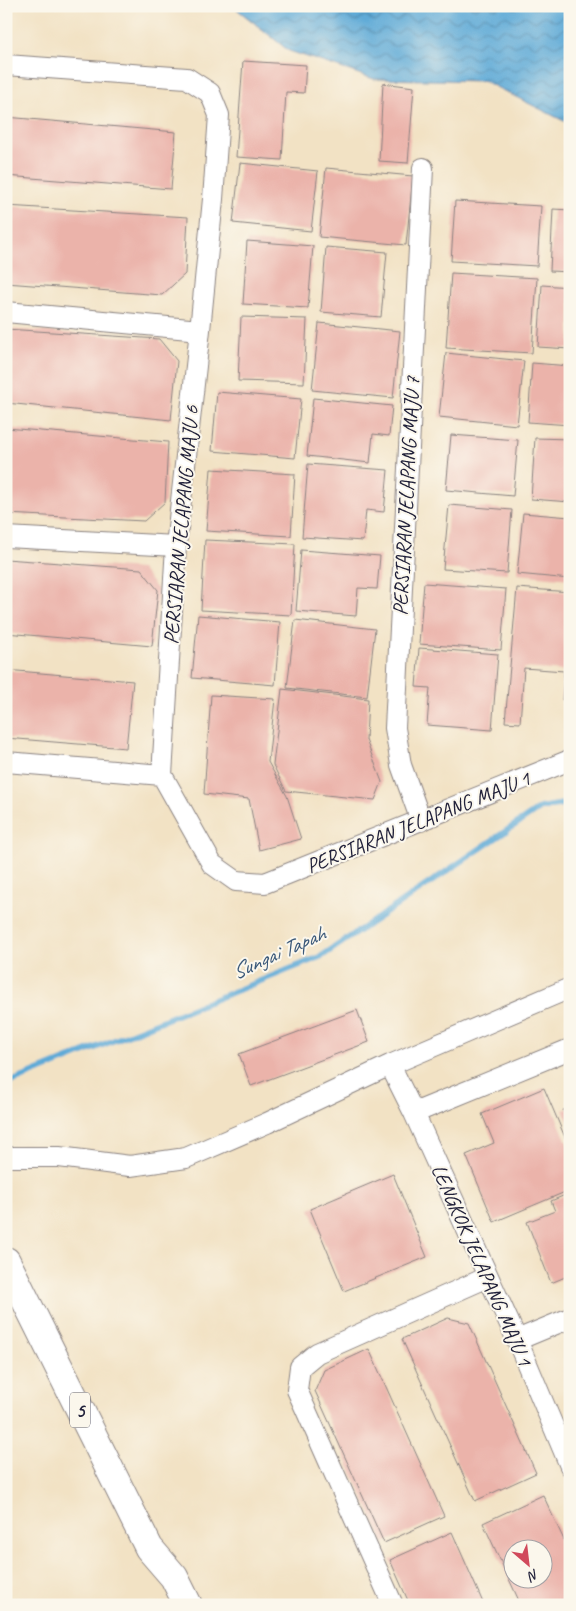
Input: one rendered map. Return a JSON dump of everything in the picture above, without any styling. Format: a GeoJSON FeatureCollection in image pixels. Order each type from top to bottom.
{"type":"FeatureCollection","features":[{"type":"Feature","properties":{"kind":"highway","name":"5"},"geometry":{"type":"LineString","coordinates":[[9,1266],[149,1548],[174,1577],[188,1605]]}},
{"type":"Feature","properties":{"kind":"highway","name":"5"},"geometry":{"type":"LineString","coordinates":[[149,1548],[153,1572],[169,1605]]}},
{"type":"Feature","properties":{"kind":"street","name":"PERSIARAN JELAPANG MAJU 6"},"geometry":{"type":"LineString","coordinates":[[6,65],[187,78],[210,93],[218,115],[213,199],[176,546],[162,775]]}},
{"type":"Feature","properties":{"kind":"street","name":"PERSIARAN JELAPANG MAJU 7"},"geometry":{"type":"LineString","coordinates":[[421,821],[400,765],[395,728],[423,168]]}},
{"type":"Feature","properties":{"kind":"street"},"geometry":{"type":"LineString","coordinates":[[6,312],[200,330]]}},
{"type":"Feature","properties":{"kind":"street"},"geometry":{"type":"LineString","coordinates":[[6,536],[176,546]]}},
{"type":"Feature","properties":{"kind":"street","name":"PERSIARAN JELAPANG MAJU 1"},"geometry":{"type":"LineString","coordinates":[[162,775],[212,864],[236,881],[265,883],[570,760]]}},
{"type":"Feature","properties":{"kind":"street"},"geometry":{"type":"LineString","coordinates":[[6,762],[162,775]]}},
{"type":"Feature","properties":{"kind":"street"},"geometry":{"type":"LineString","coordinates":[[6,1156],[59,1157],[130,1166],[186,1158],[390,1066],[570,988]]}},
{"type":"Feature","properties":{"kind":"street"},"geometry":{"type":"LineString","coordinates":[[414,1113],[570,1049]]}},
{"type":"Feature","properties":{"kind":"street","name":"LENGKOK JELAPANG MAJU 1"},"geometry":{"type":"LineString","coordinates":[[390,1066],[414,1113],[517,1340],[570,1466]]}},
{"type":"Feature","properties":{"kind":"street"},"geometry":{"type":"LineString","coordinates":[[393,1605],[297,1390],[300,1367],[317,1353],[488,1277]]}},
{"type":"Feature","properties":{"kind":"street"},"geometry":{"type":"LineString","coordinates":[[517,1340],[570,1318]]}},
{"type":"Feature","properties":{"kind":"water"},"geometry":{"type":"Polygon","coordinates":[[[233,6],[570,6],[570,124],[484,81],[374,79],[289,51],[233,6]]]}},
{"type":"Feature","properties":{"kind":"building"},"geometry":{"type":"Polygon","coordinates":[[[243,61],[306,65],[304,93],[286,92],[282,160],[236,157],[243,61]]]}},
{"type":"Feature","properties":{"kind":"building"},"geometry":{"type":"Polygon","coordinates":[[[383,83],[414,87],[408,163],[379,161],[383,83]]]}},
{"type":"Feature","properties":{"kind":"building"},"geometry":{"type":"Polygon","coordinates":[[[6,117],[176,132],[171,189],[6,176],[6,117]]]}},
{"type":"Feature","properties":{"kind":"building"},"geometry":{"type":"Polygon","coordinates":[[[240,163],[318,171],[311,231],[233,223],[240,163]]]}},
{"type":"Feature","properties":{"kind":"building"},"geometry":{"type":"Polygon","coordinates":[[[326,168],[413,176],[406,245],[319,237],[326,168]]]}},
{"type":"Feature","properties":{"kind":"building"},"geometry":{"type":"Polygon","coordinates":[[[455,201],[541,206],[537,266],[451,261],[455,201]]]}},
{"type":"Feature","properties":{"kind":"building"},"geometry":{"type":"Polygon","coordinates":[[[6,206],[188,217],[185,274],[162,295],[6,283],[6,206]]]}},
{"type":"Feature","properties":{"kind":"building"},"geometry":{"type":"Polygon","coordinates":[[[553,209],[570,210],[570,272],[550,271],[553,209]]]}},
{"type":"Feature","properties":{"kind":"building"},"geometry":{"type":"Polygon","coordinates":[[[247,241],[313,246],[308,308],[243,304],[247,241]]]}},
{"type":"Feature","properties":{"kind":"building"},"geometry":{"type":"Polygon","coordinates":[[[326,247],[387,252],[381,317],[321,312],[326,247]]]}},
{"type":"Feature","properties":{"kind":"building"},"geometry":{"type":"Polygon","coordinates":[[[451,273],[537,278],[532,353],[446,348],[451,273]]]}},
{"type":"Feature","properties":{"kind":"building"},"geometry":{"type":"Polygon","coordinates":[[[542,285],[570,287],[570,349],[538,347],[542,285]]]}},
{"type":"Feature","properties":{"kind":"building"},"geometry":{"type":"Polygon","coordinates":[[[241,317],[307,319],[304,383],[238,381],[241,317]]]}},
{"type":"Feature","properties":{"kind":"building"},"geometry":{"type":"Polygon","coordinates":[[[319,323],[400,331],[393,398],[312,390],[319,323]]]}},
{"type":"Feature","properties":{"kind":"building"},"geometry":{"type":"Polygon","coordinates":[[[6,329],[159,339],[177,361],[171,420],[6,403],[6,329]]]}},
{"type":"Feature","properties":{"kind":"building"},"geometry":{"type":"Polygon","coordinates":[[[446,353],[524,361],[517,425],[439,417],[446,353]]]}},
{"type":"Feature","properties":{"kind":"building"},"geometry":{"type":"Polygon","coordinates":[[[532,363],[570,366],[570,425],[528,422],[532,363]]]}},
{"type":"Feature","properties":{"kind":"building"},"geometry":{"type":"Polygon","coordinates":[[[217,392],[301,399],[295,458],[212,451],[217,392]]]}},
{"type":"Feature","properties":{"kind":"building"},"geometry":{"type":"Polygon","coordinates":[[[313,398],[392,406],[389,436],[373,434],[370,463],[307,456],[313,398]]]}},
{"type":"Feature","properties":{"kind":"building"},"geometry":{"type":"Polygon","coordinates":[[[6,428],[168,442],[165,502],[144,521],[6,514],[6,428]]]}},
{"type":"Feature","properties":{"kind":"building"},"geometry":{"type":"Polygon","coordinates":[[[451,435],[518,440],[513,496],[446,490],[451,435]]]}},
{"type":"Feature","properties":{"kind":"building"},"geometry":{"type":"Polygon","coordinates":[[[535,438],[570,439],[570,502],[531,499],[535,438]]]}},
{"type":"Feature","properties":{"kind":"building"},"geometry":{"type":"Polygon","coordinates":[[[308,464],[388,470],[384,512],[366,510],[363,541],[302,537],[308,464]]]}},
{"type":"Feature","properties":{"kind":"building"},"geometry":{"type":"Polygon","coordinates":[[[211,469],[295,474],[291,536],[206,531],[211,469]]]}},
{"type":"Feature","properties":{"kind":"building"},"geometry":{"type":"Polygon","coordinates":[[[449,505],[512,510],[507,573],[443,569],[449,505]]]}},
{"type":"Feature","properties":{"kind":"building"},"geometry":{"type":"Polygon","coordinates":[[[523,513],[570,517],[570,579],[517,574],[523,513]]]}},
{"type":"Feature","properties":{"kind":"building"},"geometry":{"type":"Polygon","coordinates":[[[205,540],[295,544],[291,615],[201,610],[205,540]]]}},
{"type":"Feature","properties":{"kind":"building"},"geometry":{"type":"Polygon","coordinates":[[[301,550],[380,556],[377,589],[358,588],[356,616],[296,611],[301,550]]]}},
{"type":"Feature","properties":{"kind":"building"},"geometry":{"type":"Polygon","coordinates":[[[6,559],[141,569],[158,590],[152,646],[6,633],[6,559]]]}},
{"type":"Feature","properties":{"kind":"building"},"geometry":{"type":"Polygon","coordinates":[[[424,583],[506,589],[501,650],[419,644],[424,583]]]}},
{"type":"Feature","properties":{"kind":"building"},"geometry":{"type":"Polygon","coordinates":[[[517,588],[570,592],[570,701],[562,700],[564,671],[524,668],[520,723],[505,722],[517,588]]]}},
{"type":"Feature","properties":{"kind":"building"},"geometry":{"type":"Polygon","coordinates":[[[198,615],[280,622],[275,685],[192,678],[198,615]]]}},
{"type":"Feature","properties":{"kind":"building"},"geometry":{"type":"Polygon","coordinates":[[[295,620],[375,629],[367,697],[287,688],[295,620]]]}},
{"type":"Feature","properties":{"kind":"building"},"geometry":{"type":"Polygon","coordinates":[[[419,648],[498,654],[492,730],[427,725],[430,688],[416,687],[419,648]]]}},
{"type":"Feature","properties":{"kind":"building"},"geometry":{"type":"Polygon","coordinates":[[[6,670],[133,681],[126,748],[6,738],[6,670]]]}},
{"type":"Feature","properties":{"kind":"building"},"geometry":{"type":"Polygon","coordinates":[[[282,689],[368,699],[366,740],[382,782],[375,800],[286,791],[273,765],[282,689]]]}},
{"type":"Feature","properties":{"kind":"building"},"geometry":{"type":"Polygon","coordinates":[[[211,695],[275,699],[268,762],[287,796],[301,839],[259,850],[249,799],[204,794],[211,695]]]}},
{"type":"Feature","properties":{"kind":"building"},"geometry":{"type":"Polygon","coordinates":[[[357,1010],[369,1042],[251,1086],[239,1054],[357,1010]]]}},
{"type":"Feature","properties":{"kind":"building"},"geometry":{"type":"Polygon","coordinates":[[[544,1088],[570,1149],[570,1190],[494,1222],[466,1155],[494,1143],[482,1114],[544,1088]]]}},
{"type":"Feature","properties":{"kind":"building"},"geometry":{"type":"Polygon","coordinates":[[[570,1108],[570,1124],[563,1110],[570,1108]]]}},
{"type":"Feature","properties":{"kind":"building"},"geometry":{"type":"Polygon","coordinates":[[[393,1174],[427,1257],[344,1291],[310,1209],[393,1174]]]}},
{"type":"Feature","properties":{"kind":"building"},"geometry":{"type":"Polygon","coordinates":[[[570,1193],[570,1275],[551,1283],[527,1222],[555,1211],[551,1201],[570,1193]]]}},
{"type":"Feature","properties":{"kind":"building"},"geometry":{"type":"Polygon","coordinates":[[[448,1318],[469,1323],[536,1473],[475,1501],[402,1339],[448,1318]]]}},
{"type":"Feature","properties":{"kind":"building"},"geometry":{"type":"Polygon","coordinates":[[[369,1349],[444,1516],[384,1543],[315,1391],[324,1370],[369,1349]]]}},
{"type":"Feature","properties":{"kind":"building"},"geometry":{"type":"Polygon","coordinates":[[[543,1495],[570,1553],[570,1605],[521,1605],[513,1588],[554,1588],[554,1538],[504,1538],[504,1568],[483,1523],[543,1495]]]}},
{"type":"Feature","properties":{"kind":"building"},"geometry":{"type":"Polygon","coordinates":[[[452,1532],[484,1605],[410,1605],[390,1560],[452,1532]]]}},
{"type":"Feature","properties":{"kind":"waterway","name":"Sungai Tapah"},"geometry":{"type":"LineString","coordinates":[[6,1084],[322,956],[540,808],[570,803]]}}]}
